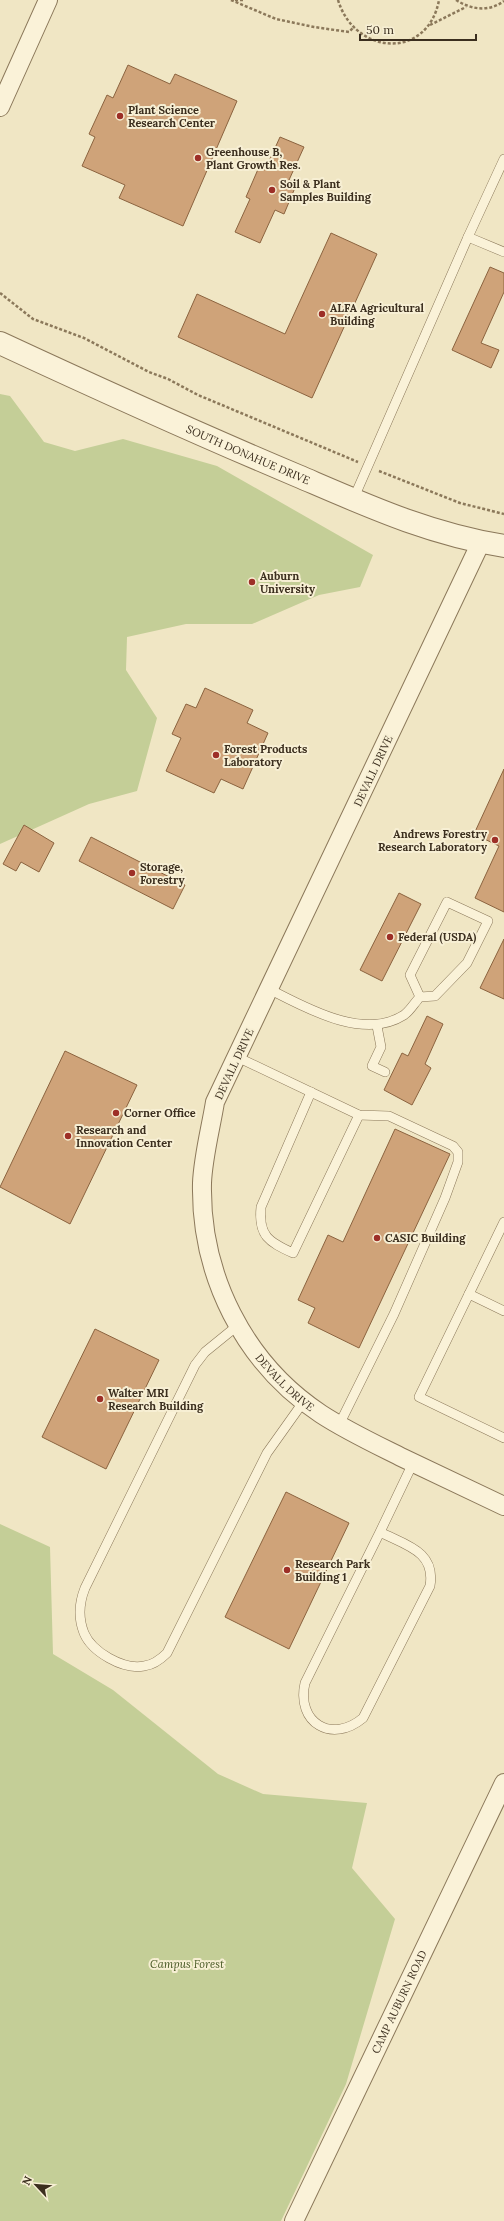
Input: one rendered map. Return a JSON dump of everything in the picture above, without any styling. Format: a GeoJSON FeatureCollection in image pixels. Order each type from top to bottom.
{"type":"FeatureCollection","features":[{"type":"Feature","properties":{"kind":"street"},"geometry":{"type":"LineString","coordinates":[[0,107],[48,0]]}},
{"type":"Feature","properties":{"kind":"street","name":"SOUTH DONAHUE DRIVE"},"geometry":{"type":"LineString","coordinates":[[0,343],[259,460],[353,500],[418,525],[481,542],[504,546]]}},
{"type":"Feature","properties":{"kind":"street","name":"DEVALL DRIVE"},"geometry":{"type":"LineString","coordinates":[[481,542],[215,1102],[202,1182],[207,1247],[223,1296],[237,1326],[260,1359],[279,1380],[304,1401],[339,1425],[504,1506]]}},
{"type":"Feature","properties":{"kind":"street","name":"CAMP AUBURN ROAD"},"geometry":{"type":"LineString","coordinates":[[294,2221],[504,1782]]}},
{"type":"Feature","properties":{"kind":"lane"},"geometry":{"type":"LineString","coordinates":[[353,500],[468,237],[504,159]]}},
{"type":"Feature","properties":{"kind":"lane"},"geometry":{"type":"LineString","coordinates":[[468,237],[504,252]]}},
{"type":"Feature","properties":{"kind":"lane"},"geometry":{"type":"LineString","coordinates":[[269,990],[344,1022],[377,1026],[404,1015],[420,997],[435,996],[468,963],[488,921],[447,902],[410,975],[420,997]]}},
{"type":"Feature","properties":{"kind":"lane"},"geometry":{"type":"LineString","coordinates":[[377,1026],[381,1047],[372,1066],[386,1072]]}},
{"type":"Feature","properties":{"kind":"lane"},"geometry":{"type":"LineString","coordinates":[[237,1057],[359,1115],[389,1116],[453,1146],[458,1152],[458,1162],[445,1198],[394,1314],[339,1425]]}},
{"type":"Feature","properties":{"kind":"lane"},"geometry":{"type":"LineString","coordinates":[[311,1092],[261,1207],[259,1221],[264,1235],[274,1245],[293,1253],[359,1115]]}},
{"type":"Feature","properties":{"kind":"lane"},"geometry":{"type":"LineString","coordinates":[[504,1222],[419,1397],[504,1438]]}},
{"type":"Feature","properties":{"kind":"lane"},"geometry":{"type":"LineString","coordinates":[[469,1294],[504,1311]]}},
{"type":"Feature","properties":{"kind":"lane"},"geometry":{"type":"LineString","coordinates":[[237,1326],[205,1352],[195,1365],[84,1588],[80,1616],[85,1634],[98,1650],[116,1661],[134,1667],[153,1664],[167,1653],[267,1453],[304,1401]]}},
{"type":"Feature","properties":{"kind":"lane"},"geometry":{"type":"LineString","coordinates":[[380,1532],[414,1549],[425,1557],[431,1571],[430,1586],[363,1718],[353,1727],[340,1731],[327,1729],[317,1724],[309,1716],[304,1706],[302,1694],[305,1683],[414,1462]]}},
{"type":"Feature","properties":{"kind":"path"},"geometry":{"type":"LineString","coordinates":[[231,0],[276,18],[314,27],[349,32],[352,28]]}},
{"type":"Feature","properties":{"kind":"path"},"geometry":{"type":"LineString","coordinates":[[235,0],[244,0]]}},
{"type":"Feature","properties":{"kind":"path"},"geometry":{"type":"LineString","coordinates":[[338,0],[341,10],[352,28],[370,40],[396,44],[414,37],[430,25],[466,6]]}},
{"type":"Feature","properties":{"kind":"path"},"geometry":{"type":"LineString","coordinates":[[430,25],[438,0]]}},
{"type":"Feature","properties":{"kind":"path"},"geometry":{"type":"LineString","coordinates":[[456,0],[475,9],[495,8],[504,1]]}},
{"type":"Feature","properties":{"kind":"path"},"geometry":{"type":"LineString","coordinates":[[0,293],[33,319],[84,338],[149,372],[168,379],[198,395],[362,463]]}},
{"type":"Feature","properties":{"kind":"path"},"geometry":{"type":"LineString","coordinates":[[375,470],[460,503],[485,511],[504,514]]}},
{"type":"Feature","properties":{"kind":"green space"},"geometry":{"type":"Polygon","coordinates":[[[0,394],[10,396],[44,442],[75,451],[123,439],[217,466],[373,555],[360,587],[319,595],[252,624],[186,624],[127,637],[126,670],[157,718],[137,791],[89,804],[0,844],[0,394]]]}},
{"type":"Feature","properties":{"kind":"green space","name":"Campus Forest"},"geometry":{"type":"Polygon","coordinates":[[[0,1524],[50,1547],[53,1654],[113,1690],[218,1774],[263,1794],[367,1803],[352,1868],[395,1919],[346,2084],[281,2221],[0,2221],[0,1524]]]}},
{"type":"Feature","properties":{"kind":"building"},"geometry":{"type":"Polygon","coordinates":[[[128,65],[170,84],[175,74],[237,101],[183,226],[119,198],[125,185],[82,166],[95,137],[89,134],[107,95],[113,98],[128,65]]]}},
{"type":"Feature","properties":{"kind":"building","name":"Soil & Plant Samples Building"},"geometry":{"type":"Polygon","coordinates":[[[280,137],[304,147],[289,180],[297,183],[284,214],[275,210],[260,243],[235,232],[250,199],[246,197],[259,167],[265,170],[280,137]]]}},
{"type":"Feature","properties":{"kind":"building","name":"ALFA Agricultural Building"},"geometry":{"type":"Polygon","coordinates":[[[331,233],[377,254],[312,398],[178,337],[197,294],[285,334],[331,233]]]}},
{"type":"Feature","properties":{"kind":"building"},"geometry":{"type":"Polygon","coordinates":[[[490,267],[504,273],[504,292],[481,343],[499,350],[491,368],[452,350],[490,267]]]}},
{"type":"Feature","properties":{"kind":"building","name":"Forest Products Laboratory"},"geometry":{"type":"Polygon","coordinates":[[[205,688],[253,710],[247,723],[268,733],[243,789],[221,779],[214,793],[166,771],[181,738],[172,734],[186,704],[196,708],[205,688]]]}},
{"type":"Feature","properties":{"kind":"building","name":"Andrews Forestry Research Laboratory"},"geometry":{"type":"Polygon","coordinates":[[[504,769],[504,912],[475,898],[499,846],[474,834],[504,769]]]}},
{"type":"Feature","properties":{"kind":"building"},"geometry":{"type":"Polygon","coordinates":[[[24,825],[54,843],[39,872],[21,862],[16,871],[3,864],[24,825]]]}},
{"type":"Feature","properties":{"kind":"building","name":"Storage, Forestry"},"geometry":{"type":"Polygon","coordinates":[[[91,837],[185,885],[173,909],[79,861],[91,837]]]}},
{"type":"Feature","properties":{"kind":"building","name":"Federal (USDA)"},"geometry":{"type":"Polygon","coordinates":[[[399,893],[421,904],[382,981],[360,970],[399,893]]]}},
{"type":"Feature","properties":{"kind":"building","name":"Federal (USDA)"},"geometry":{"type":"Polygon","coordinates":[[[504,939],[504,999],[480,988],[504,939]]]}},
{"type":"Feature","properties":{"kind":"building"},"geometry":{"type":"Polygon","coordinates":[[[427,1016],[443,1024],[425,1064],[431,1068],[412,1105],[384,1090],[402,1053],[408,1056],[427,1016]]]}},
{"type":"Feature","properties":{"kind":"building","name":"Research and Innovation Center"},"geometry":{"type":"Polygon","coordinates":[[[65,1051],[137,1085],[70,1224],[0,1187],[65,1051]]]}},
{"type":"Feature","properties":{"kind":"building","name":"CASIC Building"},"geometry":{"type":"Polygon","coordinates":[[[395,1129],[450,1154],[359,1348],[308,1323],[315,1308],[298,1300],[328,1235],[343,1242],[395,1129]]]}},
{"type":"Feature","properties":{"kind":"building","name":"Walter MRI Research Building"},"geometry":{"type":"Polygon","coordinates":[[[95,1329],[159,1360],[106,1469],[42,1437],[95,1329]]]}},
{"type":"Feature","properties":{"kind":"building","name":"Research Park Building 1"},"geometry":{"type":"Polygon","coordinates":[[[286,1492],[349,1523],[289,1649],[225,1617],[286,1492]]]}},
{"type":"Feature","properties":{"kind":"place","name":"Plant Science Research Center"},"geometry":{"type":"Point","coordinates":[120,116]}},
{"type":"Feature","properties":{"kind":"place","name":"Greenhouse B, Plant Growth Res."},"geometry":{"type":"Point","coordinates":[198,158]}},
{"type":"Feature","properties":{"kind":"place","name":"Soil & Plant Samples Building"},"geometry":{"type":"Point","coordinates":[272,190]}},
{"type":"Feature","properties":{"kind":"place","name":"ALFA Agricultural Building"},"geometry":{"type":"Point","coordinates":[322,314]}},
{"type":"Feature","properties":{"kind":"place","name":"Auburn University"},"geometry":{"type":"Point","coordinates":[252,582]}},
{"type":"Feature","properties":{"kind":"place","name":"Forest Products Laboratory"},"geometry":{"type":"Point","coordinates":[216,755]}},
{"type":"Feature","properties":{"kind":"place","name":"Andrews Forestry Research Laboratory"},"geometry":{"type":"Point","coordinates":[495,840]}},
{"type":"Feature","properties":{"kind":"place","name":"Storage, Forestry"},"geometry":{"type":"Point","coordinates":[132,873]}},
{"type":"Feature","properties":{"kind":"place","name":"Federal (USDA)"},"geometry":{"type":"Point","coordinates":[390,937]}},
{"type":"Feature","properties":{"kind":"place","name":"Corner Office"},"geometry":{"type":"Point","coordinates":[116,1113]}},
{"type":"Feature","properties":{"kind":"place","name":"Research and Innovation Center"},"geometry":{"type":"Point","coordinates":[68,1136]}},
{"type":"Feature","properties":{"kind":"place","name":"CASIC Building"},"geometry":{"type":"Point","coordinates":[377,1238]}},
{"type":"Feature","properties":{"kind":"place","name":"Walter MRI Research Building"},"geometry":{"type":"Point","coordinates":[100,1399]}},
{"type":"Feature","properties":{"kind":"place","name":"Research Park Building 1"},"geometry":{"type":"Point","coordinates":[287,1570]}}]}
